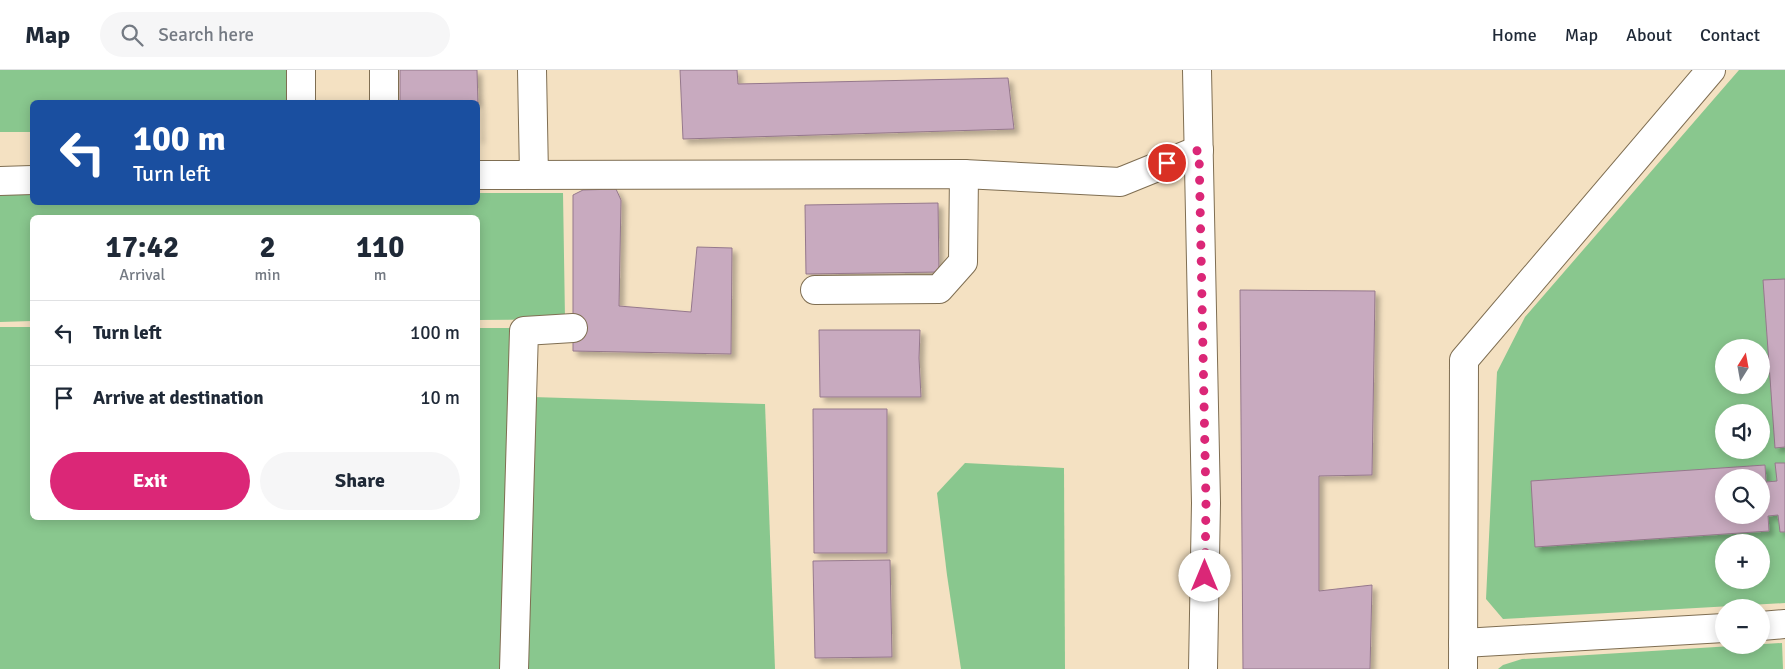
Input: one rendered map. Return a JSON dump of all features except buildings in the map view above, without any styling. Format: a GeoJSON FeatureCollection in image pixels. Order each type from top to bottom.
{"type":"FeatureCollection","features":[{"type":"Feature","properties":{"kind":"street"},"geometry":{"type":"LineString","coordinates":[[302,70],[302,100]]}},
{"type":"Feature","properties":{"kind":"street"},"geometry":{"type":"LineString","coordinates":[[384,70],[384,100]]}},
{"type":"Feature","properties":{"kind":"street"},"geometry":{"type":"LineString","coordinates":[[532,70],[534,175]]}},
{"type":"Feature","properties":{"kind":"street"},"geometry":{"type":"LineString","coordinates":[[1197,70],[1206,502],[1204,669]]}},
{"type":"Feature","properties":{"kind":"street"},"geometry":{"type":"LineString","coordinates":[[1711,70],[1464,360],[1463,656],[1715,629]]}},
{"type":"Feature","properties":{"kind":"street"},"geometry":{"type":"LineString","coordinates":[[480,176],[964,174],[1120,182],[1199,150]]}},
{"type":"Feature","properties":{"kind":"street"},"geometry":{"type":"LineString","coordinates":[[815,290],[940,289],[963,262],[964,174]]}},
{"type":"Feature","properties":{"kind":"street"},"geometry":{"type":"LineString","coordinates":[[0,181],[30,180]]}},
{"type":"Feature","properties":{"kind":"street"},"geometry":{"type":"LineString","coordinates":[[514,669],[524,331],[573,328]]}},
{"type":"Feature","properties":{"kind":"street"},"geometry":{"type":"LineString","coordinates":[[1770,625],[1785,624]]}},
{"type":"Feature","properties":{"kind":"green space"},"geometry":{"type":"Polygon","coordinates":[[[0,70],[287,70],[287,100],[30,100],[30,132],[0,132],[0,70]]]}},
{"type":"Feature","properties":{"kind":"green space"},"geometry":{"type":"Polygon","coordinates":[[[1739,70],[1785,70],[1785,603],[1770,604],[1770,599],[1715,599],[1715,607],[1503,619],[1486,599],[1497,372],[1525,317],[1739,70]]]}},
{"type":"Feature","properties":{"kind":"green space"},"geometry":{"type":"Polygon","coordinates":[[[480,193],[563,193],[565,319],[480,320],[480,215],[30,215],[30,321],[0,322],[0,195],[30,195],[30,205],[480,205],[480,193]]]}},
{"type":"Feature","properties":{"kind":"green space"},"geometry":{"type":"Polygon","coordinates":[[[0,327],[30,327],[30,520],[480,520],[480,328],[515,328],[507,669],[0,669],[0,327]]]}},
{"type":"Feature","properties":{"kind":"green space"},"geometry":{"type":"Polygon","coordinates":[[[532,397],[765,404],[775,669],[525,669],[532,397]]]}},
{"type":"Feature","properties":{"kind":"green space"},"geometry":{"type":"Polygon","coordinates":[[[965,463],[1064,468],[1065,669],[961,669],[937,493],[965,463]]]}},
{"type":"Feature","properties":{"kind":"green space"},"geometry":{"type":"Polygon","coordinates":[[[1782,643],[1783,669],[1498,669],[1503,665],[1522,659],[1715,647],[1715,654],[1770,654],[1770,644],[1782,643]]]}},
{"type":"Feature","properties":{"kind":"route"},"geometry":{"type":"LineString","coordinates":[[1167,163],[1199,150],[1206,502],[1205,576]]}}]}
